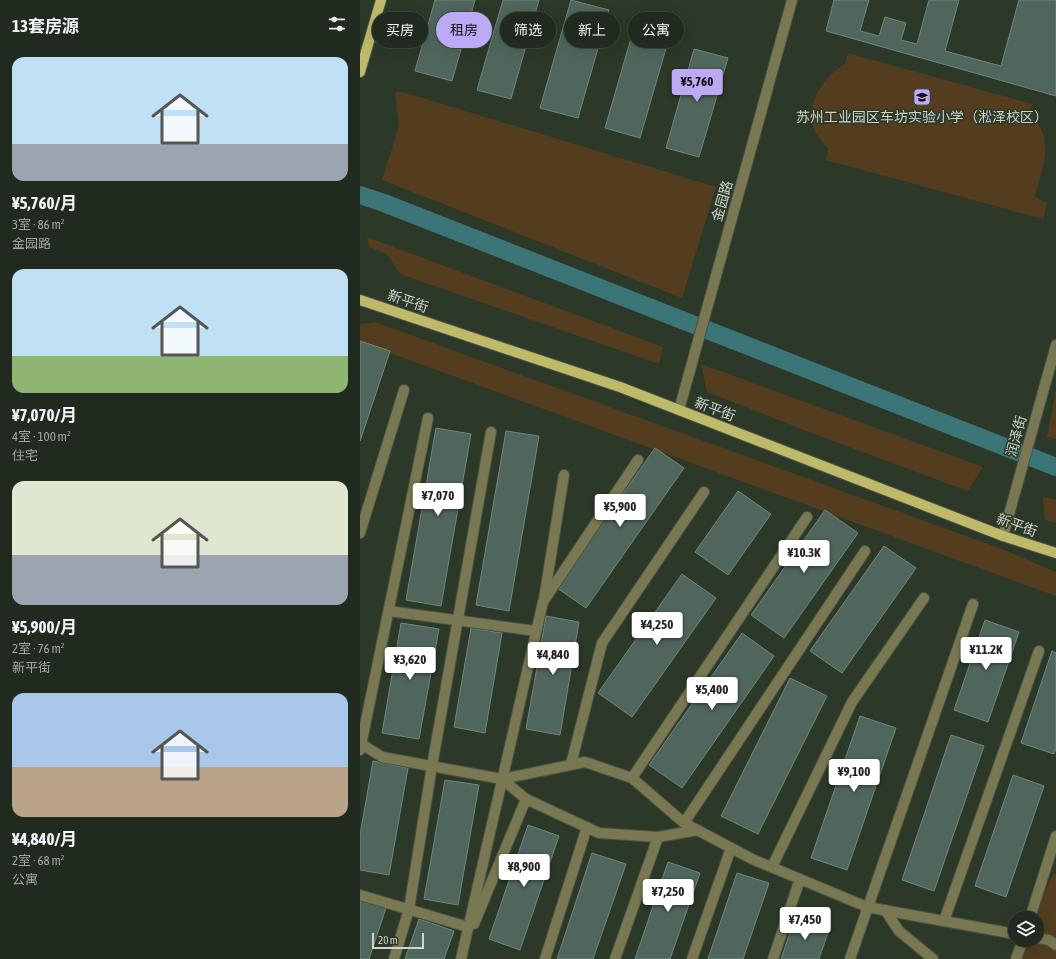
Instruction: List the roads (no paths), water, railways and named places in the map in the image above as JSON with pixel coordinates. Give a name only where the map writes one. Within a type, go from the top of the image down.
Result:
[{"type":"main road","points":[[360,72],[381,0]]},
{"type":"main road","name":"新平街","points":[[360,300],[620,387],[1003,536],[1056,553]]},
{"type":"street","name":"金园路","points":[[680,410],[708,302],[792,0]]},
{"type":"street","name":"润泽街","points":[[1003,536],[1056,344]]},
{"type":"street","points":[[360,533],[404,390]]},
{"type":"street","points":[[428,418],[361,746],[382,757],[502,779],[585,762],[632,778],[684,823],[731,848],[867,907],[1008,933]]},
{"type":"street","points":[[394,959],[409,909],[432,766],[491,432]]},
{"type":"street","points":[[544,602],[638,460]]},
{"type":"street","points":[[462,956],[544,602],[564,475]]},
{"type":"street","points":[[571,764],[602,643],[704,492]]},
{"type":"street","points":[[632,778],[807,517]]},
{"type":"street","points":[[684,823],[865,551]]},
{"type":"street","points":[[772,867],[852,702],[924,598]]},
{"type":"street","points":[[850,959],[973,604]]},
{"type":"street","points":[[389,611],[536,632]]},
{"type":"street","points":[[944,921],[1039,651]]},
{"type":"street","points":[[502,779],[526,799],[599,833],[658,837],[698,830]]},
{"type":"street","points":[[462,956],[526,799]]},
{"type":"street","points":[[544,959],[587,827]]},
{"type":"street","points":[[1032,911],[1056,836]]},
{"type":"street","points":[[615,959],[658,837]]},
{"type":"street","points":[[692,959],[731,848]]},
{"type":"street","points":[[772,959],[800,879]]},
{"type":"street","points":[[360,895],[468,928]]},
{"type":"street","points":[[885,910],[900,930],[932,959]]},
{"type":"street","points":[[1044,939],[1049,940],[1056,945]]},
{"type":"street","points":[[1016,959],[1020,947]]},
{"type":"waterway","points":[[360,195],[384,203],[1056,467]]},
{"type":"place","name":"苏州工业园区车坊实验小学（淞泽校区）","points":[[922,97]]}]
